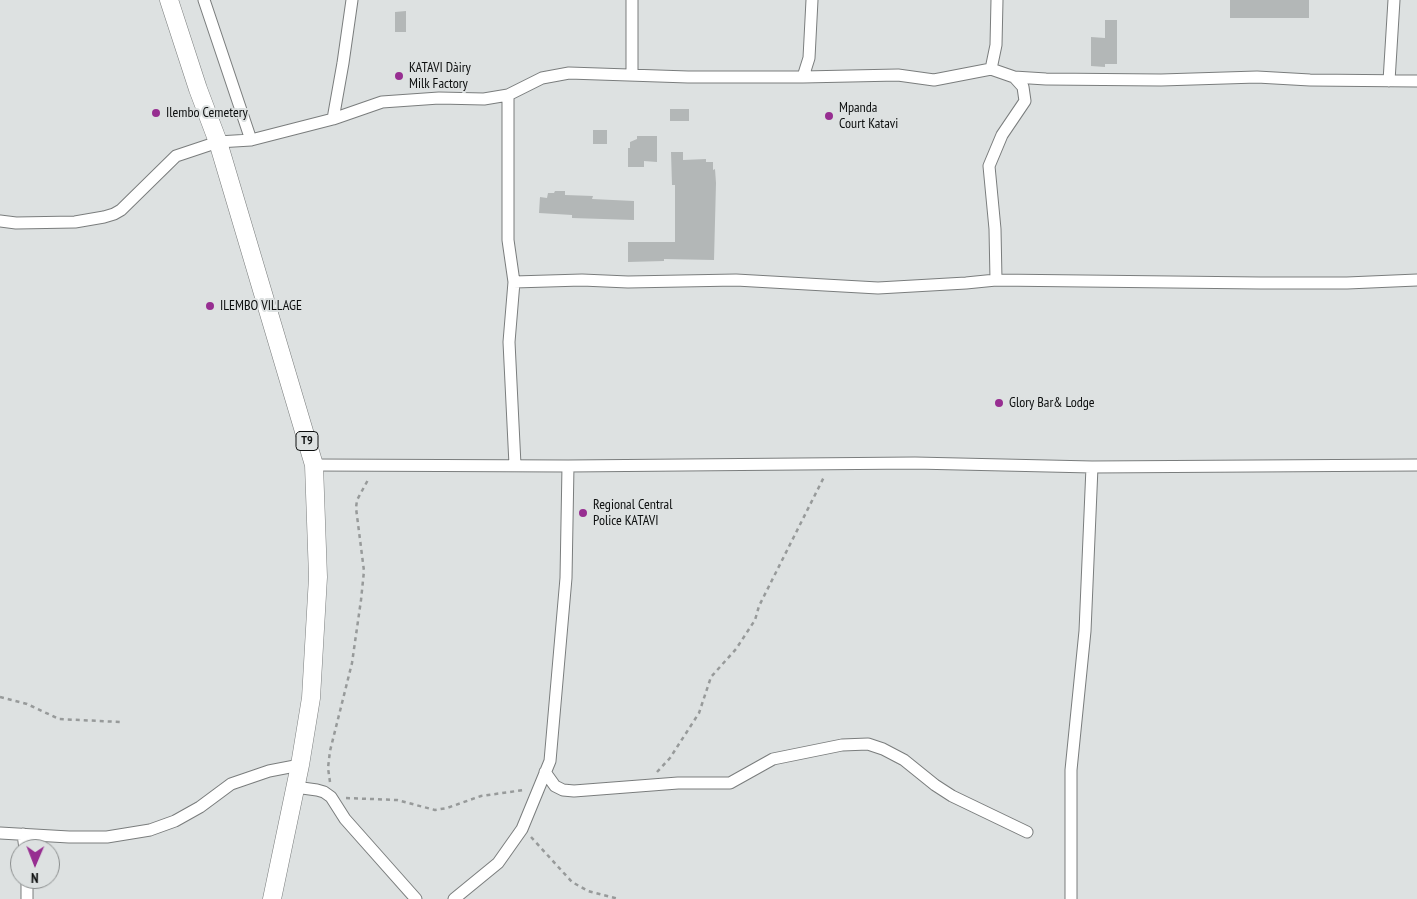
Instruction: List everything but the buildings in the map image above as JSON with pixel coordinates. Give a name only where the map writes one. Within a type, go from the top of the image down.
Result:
[{"type":"highway","name":"T9","points":[[169,0],[198,89],[218,142],[314,465],[318,577],[311,698],[300,765],[272,899]]},
{"type":"street","points":[[204,0],[251,140]]},
{"type":"street","points":[[334,119],[352,0]]},
{"type":"street","points":[[632,0],[632,76]]},
{"type":"street","points":[[803,77],[809,58],[812,0]]},
{"type":"street","points":[[991,69],[996,45],[997,0]]},
{"type":"street","points":[[1388,81],[1394,0]]},
{"type":"street","points":[[0,221],[16,223],[75,222],[104,218],[121,210],[176,156],[218,142],[251,140],[334,119],[382,102],[439,98],[484,100],[508,96],[542,78],[569,73],[632,76],[803,77],[898,75],[934,80],[991,69],[1014,77],[1046,79],[1161,80],[1257,77],[1310,80],[1417,81]]},
{"type":"street","points":[[996,280],[996,238],[988,166],[1002,135],[1025,101],[1022,87],[1014,77]]},
{"type":"street","points":[[508,96],[508,240],[514,282],[509,342],[515,465]]},
{"type":"street","points":[[514,282],[736,280],[878,288],[966,284],[996,280],[1260,283],[1347,283],[1417,280]]},
{"type":"street","points":[[314,465],[568,466],[915,463],[1092,468],[1417,465]]},
{"type":"street","points":[[454,899],[498,863],[522,829],[550,761],[566,578],[568,466]]},
{"type":"street","points":[[1071,899],[1071,770],[1085,631],[1092,468]]},
{"type":"street","points":[[546,772],[555,786],[563,790],[574,791],[730,783],[773,758],[842,745],[868,744],[883,749],[904,760],[952,796],[1027,832]]},
{"type":"street","points":[[0,833],[107,837],[150,830],[175,822],[200,807],[231,784],[269,771],[300,765]]},
{"type":"street","points":[[295,786],[324,792],[333,797],[346,819],[416,899]]},
{"type":"street","points":[[23,834],[24,839]]},
{"type":"path","points":[[371,465],[368,480],[357,500],[356,508],[364,571],[362,600],[352,663],[330,751],[328,768],[333,797],[397,800],[435,810],[447,808],[481,796],[538,789]]},
{"type":"path","points":[[644,786],[670,758],[699,713],[712,676],[736,649],[755,620],[759,606],[830,465]]},
{"type":"path","points":[[0,697],[27,704],[59,720],[120,722]]},
{"type":"path","points":[[522,829],[572,882],[588,891],[619,899]]},
{"type":"place","name":"KATAVI Dàiry Milk Factory","points":[[399,76]]},
{"type":"place","name":"Ilembo Cemetery","points":[[156,113]]},
{"type":"place","name":"Mpanda Court Katavi","points":[[829,116]]},
{"type":"place","name":"ILEMBO VILLAGE","points":[[210,306]]},
{"type":"place","name":"Glory Bar& Lodge","points":[[999,403]]},
{"type":"place","name":"Regional Central Police KATAVI","points":[[583,513]]}]
